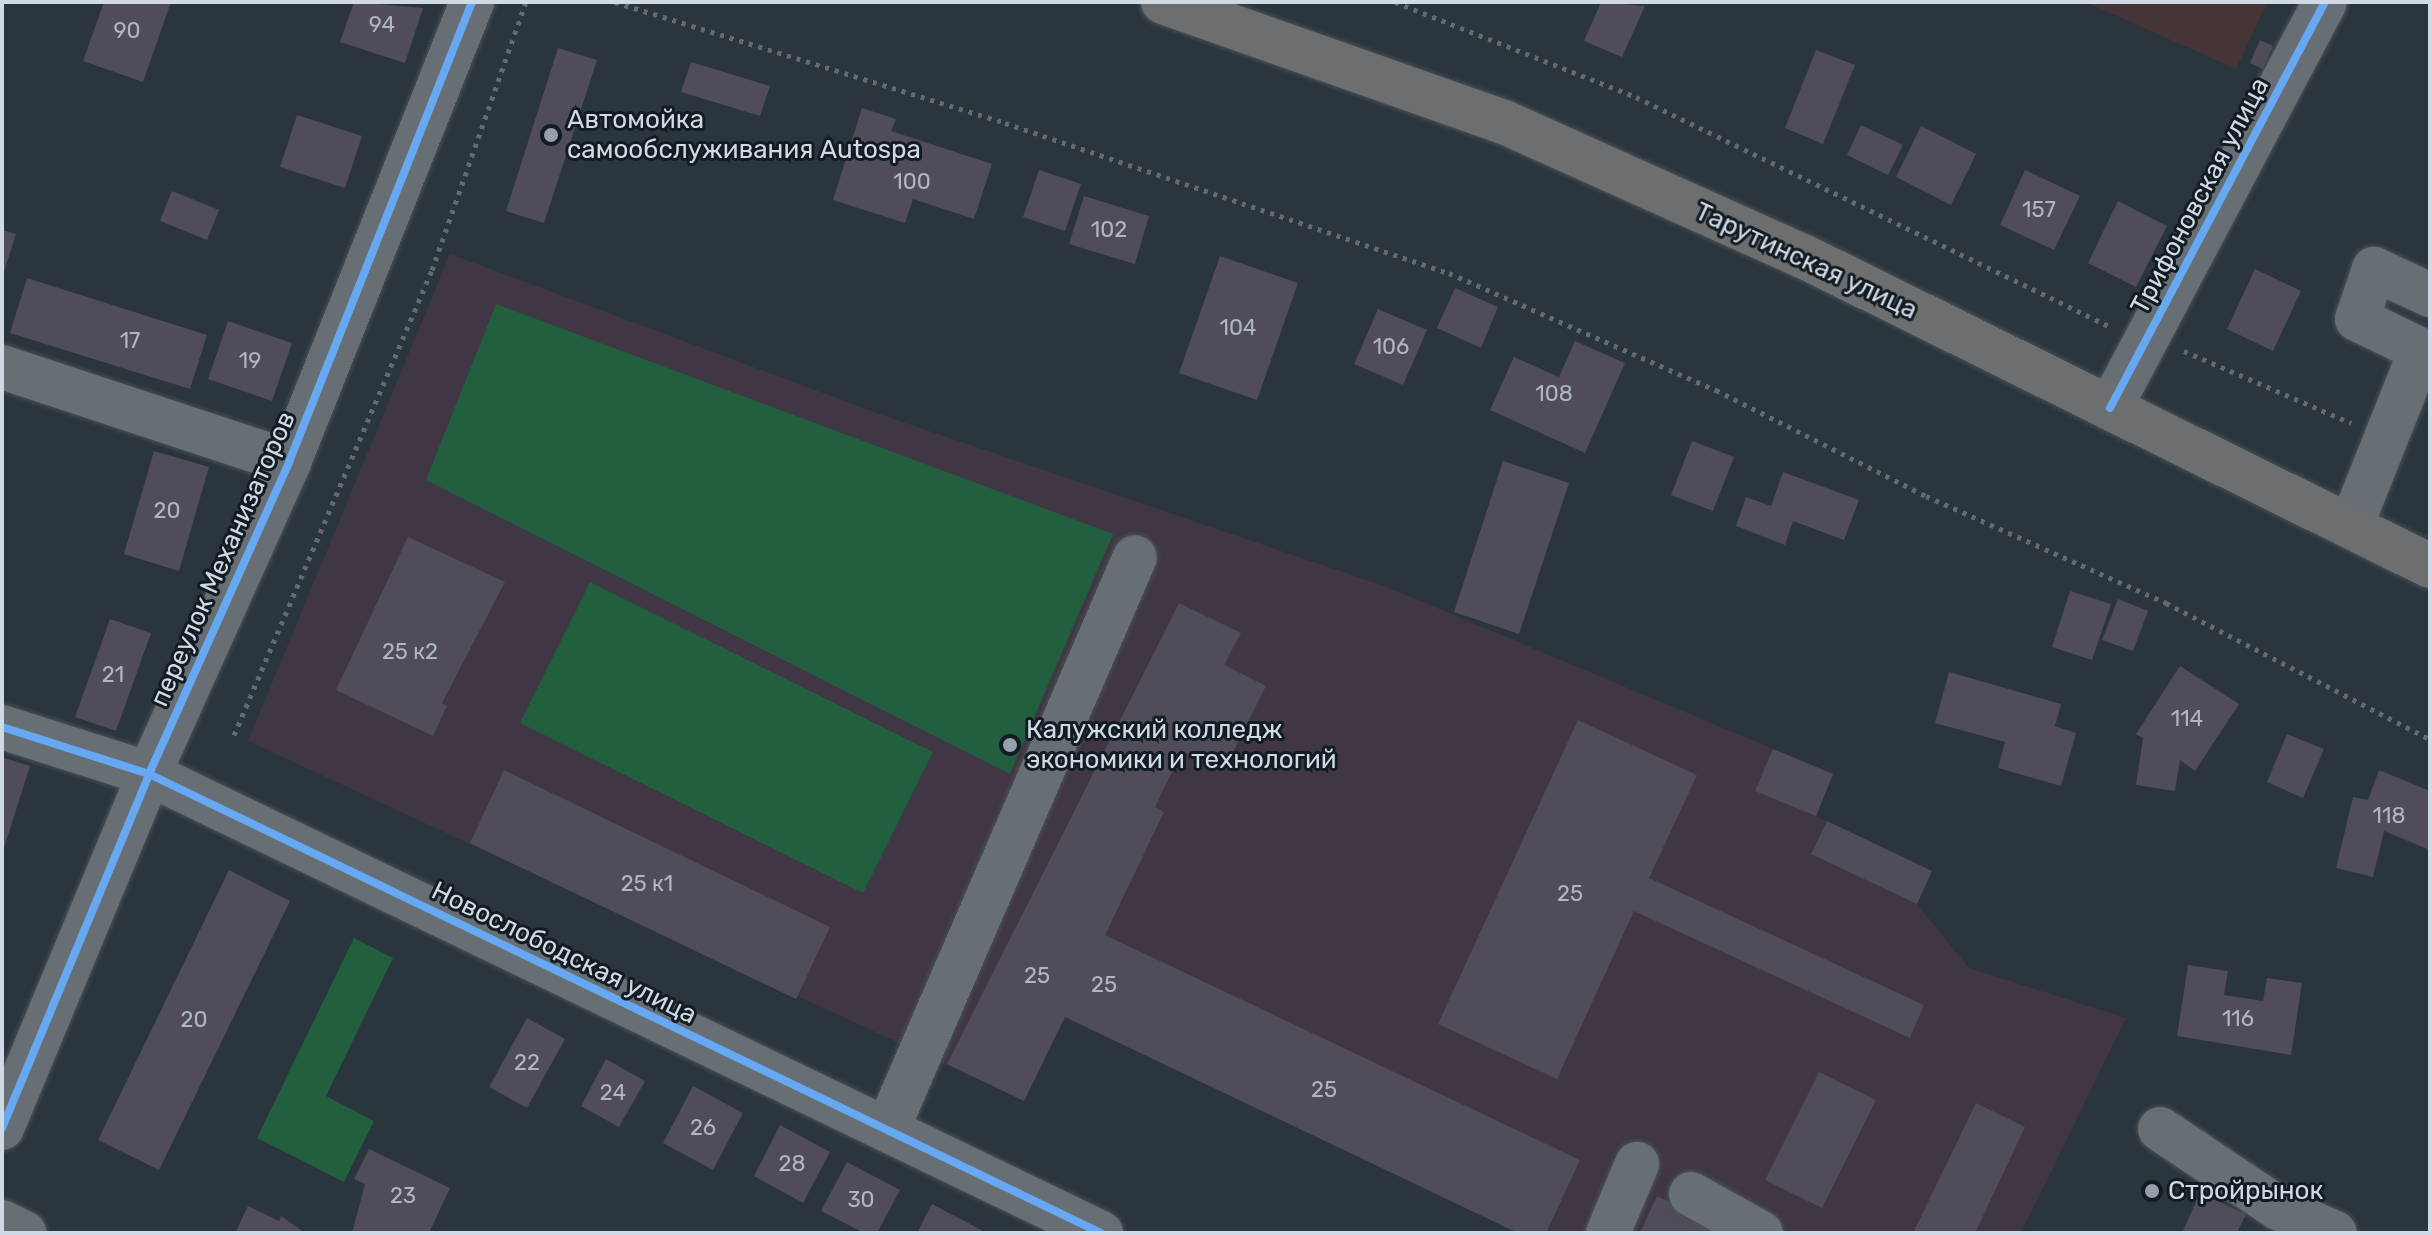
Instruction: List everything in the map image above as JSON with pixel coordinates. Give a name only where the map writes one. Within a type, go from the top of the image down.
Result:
[{"type":"main road","name":"Тарутинская улица","points":[[1163,2],[1504,122],[1805,257],[2430,566]]},
{"type":"street","name":"переулок Механизаторов","points":[[2,1128],[149,774],[289,462],[472,2]]},
{"type":"street","name":"Трифоновская улица","points":[[2110,408],[2325,2]]},
{"type":"street","points":[[2351,526],[2421,350],[2357,319],[2374,269],[2430,295]]},
{"type":"street","points":[[2,367],[289,462]]},
{"type":"street","points":[[887,1130],[1135,557]]},
{"type":"street","name":"Новослободская улица","points":[[2,727],[149,774],[1101,1233]]},
{"type":"street","points":[[2160,1129],[2278,1208],[2335,1233]]},
{"type":"street","points":[[1608,1233],[1637,1164]]},
{"type":"street","points":[[1691,1194],[1761,1233]]},
{"type":"street","points":[[2,1222],[25,1233]]},
{"type":"path","points":[[234,735],[432,270],[526,2]]},
{"type":"path","points":[[615,2],[1005,123],[1449,273],[1716,390],[1926,496],[2166,603],[2430,739]]},
{"type":"path","points":[[1395,2],[1636,97],[2145,343],[2172,345],[2386,438]]},
{"type":"shaded area","points":[[2086,2],[2267,2],[2236,69]]},
{"type":"shaded area","name":"Калужский колледж экономики и технологий","points":[[450,254],[885,416],[1387,587],[1833,774],[1816,816],[1932,871],[1917,904],[1969,968],[2126,1018],[2021,1233],[1518,1233],[1065,1017],[1024,1101],[248,741]]},
{"type":"green space","points":[[496,304],[1113,534],[1010,774],[426,480]]},
{"type":"green space","points":[[590,582],[933,752],[863,893],[520,723]]},
{"type":"green space","points":[[354,938],[393,958],[326,1096],[374,1121],[344,1182],[257,1138]]},
{"type":"building","points":[[104,2],[171,2],[143,82],[83,61]]},
{"type":"building","points":[[354,2],[423,8],[405,63],[340,42]]},
{"type":"building","points":[[1601,2],[1645,6],[1622,57],[1584,41]]},
{"type":"building","points":[[2260,40],[2273,46],[2263,69],[2250,63]]},
{"type":"building","name":"Автомойка самообслуживания Autospa","points":[[558,48],[597,60],[544,223],[506,211]]},
{"type":"building","points":[[1816,50],[1855,65],[1823,144],[1785,128]]},
{"type":"building","points":[[691,62],[770,86],[760,116],[681,92]]},
{"type":"building","points":[[862,108],[896,119],[891,131],[992,164],[974,219],[913,199],[905,223],[833,200]]},
{"type":"building","points":[[297,115],[362,136],[345,188],[280,167]]},
{"type":"building","points":[[1861,125],[1903,145],[1888,175],[1847,155]]},
{"type":"building","points":[[1921,126],[1976,154],[1951,205],[1896,177]]},
{"type":"building","points":[[1039,170],[1081,184],[1065,231],[1023,217]]},
{"type":"building","points":[[2025,170],[2080,196],[2054,250],[2000,225]]},
{"type":"building","points":[[172,191],[219,210],[207,240],[160,221]]},
{"type":"building","points":[[1084,196],[1149,216],[1135,264],[1069,244]]},
{"type":"building","points":[[2118,201],[2167,226],[2136,287],[2088,263]]},
{"type":"building","points":[[2,230],[16,234],[3,275],[2,275]]},
{"type":"building","points":[[1220,256],[1298,283],[1257,400],[1179,373]]},
{"type":"building","points":[[2255,269],[2301,291],[2273,351],[2227,329]]},
{"type":"building","points":[[27,278],[207,335],[190,389],[10,333]]},
{"type":"building","points":[[1455,288],[1498,307],[1481,348],[1437,328]]},
{"type":"building","points":[[1378,309],[1427,330],[1403,385],[1354,364]]},
{"type":"building","points":[[228,321],[292,343],[272,401],[208,379]]},
{"type":"building","points":[[1575,341],[1625,363],[1585,453],[1490,410],[1514,357],[1559,377]]},
{"type":"building","points":[[1692,441],[1734,457],[1713,511],[1671,495]]},
{"type":"building","points":[[154,451],[209,467],[179,571],[124,554]]},
{"type":"building","points":[[1503,461],[1569,483],[1519,634],[1454,612]]},
{"type":"building","points":[[1783,472],[1859,500],[1844,540],[1793,521],[1785,545],[1736,526],[1746,497],[1771,506]]},
{"type":"building","points":[[408,537],[505,582],[442,703],[447,706],[433,736],[336,690]]},
{"type":"building","points":[[2070,591],[2111,604],[2092,660],[2052,647]]},
{"type":"building","points":[[2118,599],[2148,611],[2133,651],[2102,640]]},
{"type":"building","points":[[1179,603],[1241,633],[1224,665],[1266,686],[1223,772],[1182,751],[1155,807],[1164,812],[1105,935],[1580,1160],[1546,1233],[1518,1233],[1065,1017],[1024,1101],[947,1064]]},
{"type":"building","points":[[110,619],[151,633],[116,731],[75,717]]},
{"type":"building","points":[[2180,666],[2239,704],[2195,771],[2180,760],[2175,791],[2136,785],[2143,738],[2136,734]]},
{"type":"building","points":[[1949,672],[2061,704],[2055,726],[2076,733],[2061,786],[1998,768],[2005,742],[1935,723]]},
{"type":"building","points":[[1578,720],[1697,775],[1649,878],[1924,1005],[1910,1038],[1634,911],[1557,1079],[1438,1024]]},
{"type":"building","points":[[2287,734],[2324,749],[2303,798],[2267,782]]},
{"type":"building","points":[[1773,749],[1833,774],[1816,816],[1755,791]]},
{"type":"building","points":[[2,757],[30,766],[3,851],[2,851]]},
{"type":"building","points":[[504,770],[830,927],[796,999],[470,843]]},
{"type":"building","points":[[2379,770],[2430,791],[2430,850],[2384,831],[2373,877],[2336,868],[2353,797],[2368,800]]},
{"type":"building","points":[[1827,821],[1932,871],[1917,904],[1811,854]]},
{"type":"building","points":[[229,870],[290,901],[159,1170],[98,1140]]},
{"type":"building","points":[[2188,965],[2228,971],[2224,995],[2263,1001],[2267,978],[2302,983],[2291,1055],[2177,1036]]},
{"type":"building","points":[[527,1018],[565,1039],[527,1108],[489,1087]]},
{"type":"building","points":[[606,1059],[645,1081],[619,1127],[581,1106]]},
{"type":"building","points":[[1819,1072],[1876,1100],[1822,1208],[1765,1180]]},
{"type":"building","points":[[693,1086],[743,1113],[713,1170],[663,1143]]},
{"type":"building","points":[[1976,1103],[2025,1127],[1975,1233],[1913,1233]]},
{"type":"building","points":[[780,1125],[830,1152],[803,1203],[754,1176]]},
{"type":"building","points":[[369,1149],[450,1188],[429,1233],[352,1233],[365,1184],[354,1179]]},
{"type":"building","points":[[847,1162],[900,1190],[877,1233],[864,1233],[821,1211]]},
{"type":"building","points":[[2200,1193],[2246,1214],[2237,1233],[2182,1233]]},
{"type":"building","points":[[1657,1196],[1734,1233],[1640,1233]]},
{"type":"building","points":[[932,1204],[987,1233],[917,1233]]},
{"type":"building","points":[[248,1206],[279,1221],[281,1216],[305,1233],[235,1233]]},
{"type":"cycle path","points":[[2,1128],[149,774],[289,462],[472,2]]},
{"type":"cycle path","points":[[2110,408],[2325,2]]},
{"type":"cycle path","points":[[2,727],[149,774],[1101,1233]]},
{"type":"place","name":"Автомойка самообслуживания Autospa","points":[[551,135]]},
{"type":"place","name":"Калужский колледж экономики и технологий","points":[[1010,745]]},
{"type":"place","name":"Стройрынок","points":[[2152,1191]]}]
